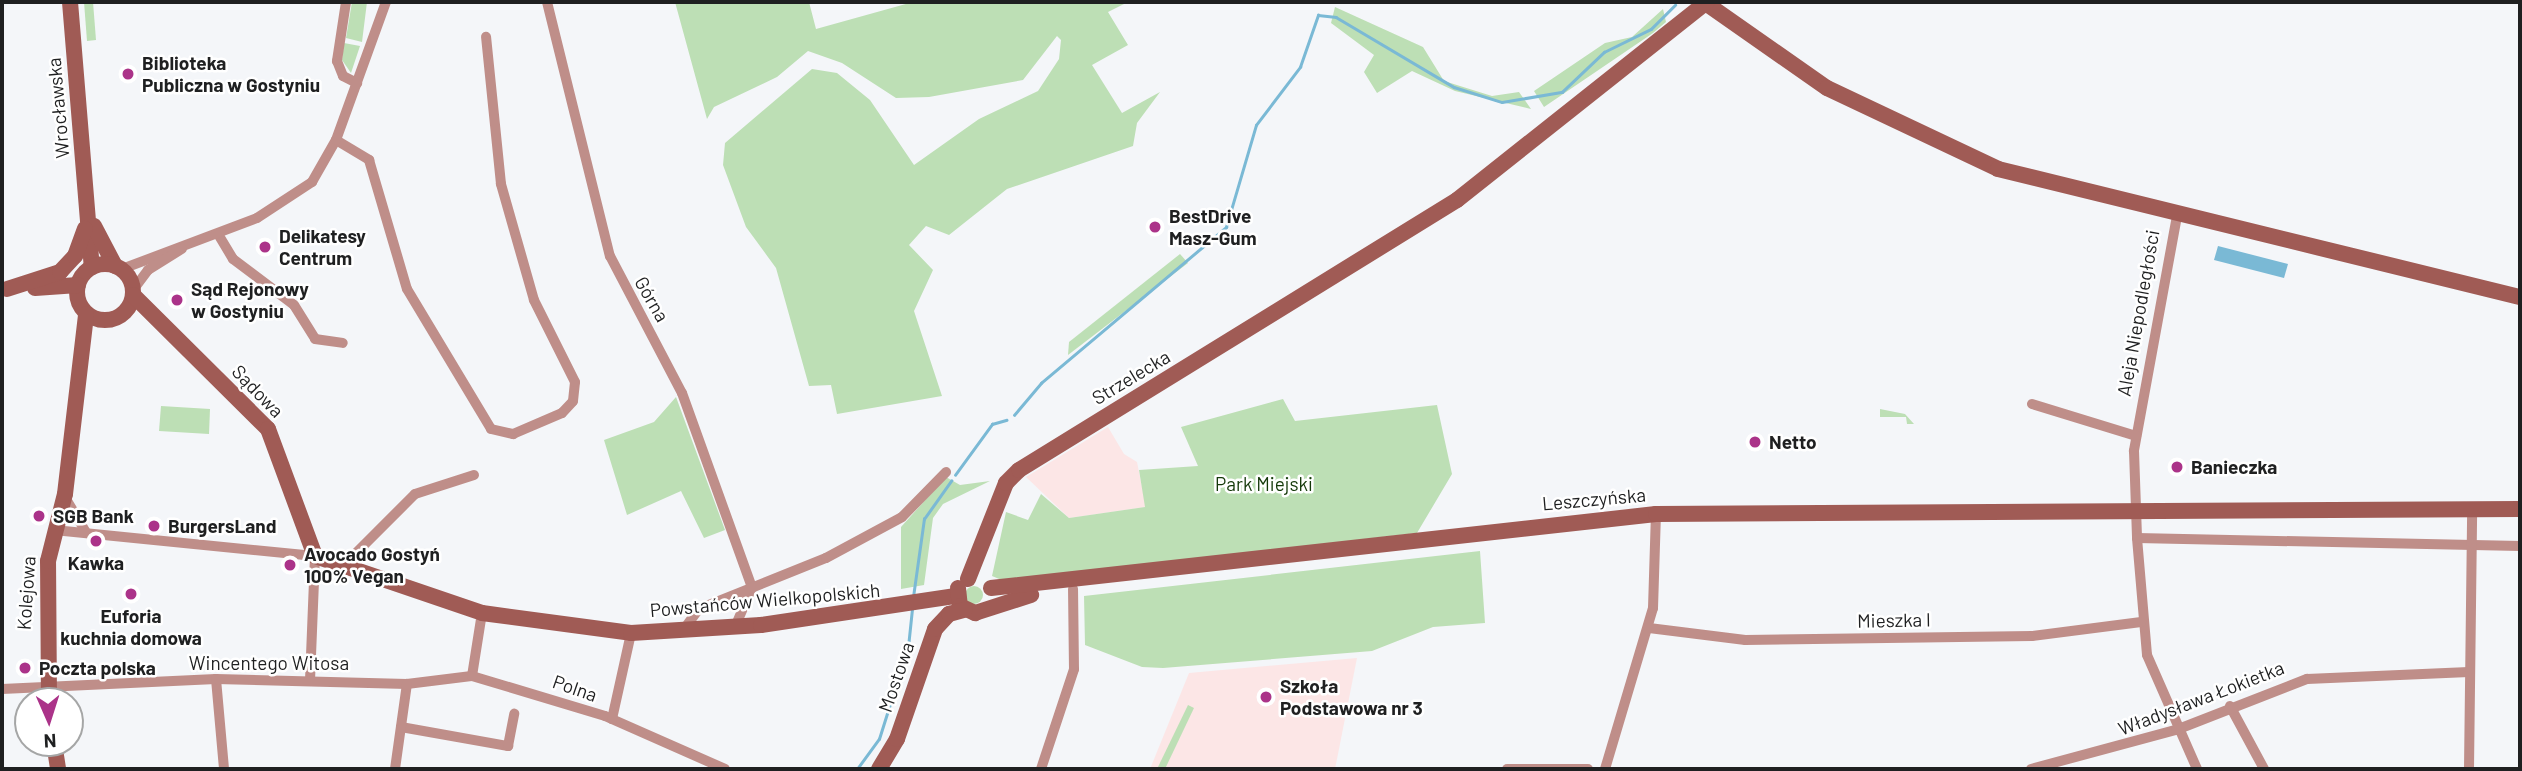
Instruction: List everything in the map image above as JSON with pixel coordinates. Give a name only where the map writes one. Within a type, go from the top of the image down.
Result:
[{"type":"street","name":"Wrocławska","points":[[69,2],[92,267]]},
{"type":"street","points":[[346,2],[337,61],[342,76],[357,83]]},
{"type":"street","points":[[5,289],[78,285],[92,267],[118,268],[190,244],[218,234],[298,194],[336,141],[386,2]]},
{"type":"street","name":"Górna","points":[[547,2],[610,256],[682,393],[752,587]]},
{"type":"street","name":"Aleja Niepodległości","points":[[1705,2],[1827,88],[1928,139],[2014,174],[2177,216],[2136,436],[2137,538],[2141,622],[2176,730],[2197,769]]},
{"type":"street","name":"Strzelecka","points":[[960,603],[990,531],[1006,483],[1019,470],[1457,201],[1705,2]]},
{"type":"street","points":[[336,141],[369,160],[407,289],[491,429],[513,434],[562,413],[573,401],[576,382],[534,300],[500,184],[486,37]]},
{"type":"street","name":"Wrocławska","points":[[89,210],[118,268]]},
{"type":"street","points":[[5,289],[68,265],[89,210]]},
{"type":"street","points":[[2177,216],[2520,298]]},
{"type":"street","points":[[218,234],[233,259],[294,305],[315,339],[343,343]]},
{"type":"street","points":[[76,392],[103,321],[132,298],[148,270],[190,244]]},
{"type":"street","points":[[118,268],[132,298]]},
{"type":"street","points":[[54,530],[65,494],[86,314],[78,285]]},
{"type":"street","name":"Sądowa","points":[[132,298],[268,429],[315,556]]},
{"type":"street","points":[[86,314],[103,321]]},
{"type":"street","points":[[2032,404],[2136,436]]},
{"type":"street","points":[[682,632],[699,609],[893,523],[946,472]]},
{"type":"street","points":[[344,565],[415,494],[474,475]]},
{"type":"street","points":[[65,494],[85,531]]},
{"type":"street","points":[[2469,769],[2472,509]]},
{"type":"street","name":"Leszczyńska","points":[[989,591],[1656,514],[2520,509]]},
{"type":"street","points":[[1605,769],[1649,628],[1657,582],[1656,514]]},
{"type":"street","name":"Powstańców Wielkopolskich","points":[[54,530],[315,556],[482,613],[631,633],[682,632],[761,625],[922,603],[960,603],[975,613],[989,591]]},
{"type":"street","name":"Kolejowa","points":[[47,687],[44,630],[54,530]]},
{"type":"street","name":"Strzelecka","points":[[989,591],[990,531]]},
{"type":"street","points":[[2137,538],[2520,546]]},
{"type":"street","points":[[310,681],[315,556]]},
{"type":"street","name":"Leszczyńska","points":[[989,591],[1073,589],[1137,576]]},
{"type":"street","points":[[968,579],[989,591]]},
{"type":"street","points":[[734,627],[748,605],[752,587]]},
{"type":"street","points":[[1041,769],[1074,669],[1073,589]]},
{"type":"street","points":[[922,603],[934,614],[935,629]]},
{"type":"street","name":"Mostowa","points":[[878,769],[897,739],[935,629],[960,603]]},
{"type":"street","points":[[748,605],[761,625]]},
{"type":"street","points":[[472,676],[482,613]]},
{"type":"street","name":"Mieszka I","points":[[1649,628],[1787,639],[2032,636],[2141,622]]},
{"type":"street","points":[[612,719],[631,633]]},
{"type":"street","name":"Władysława Łokietka","points":[[2031,769],[2176,730],[2230,706],[2328,675],[2469,672]]},
{"type":"street","name":"Polna","points":[[407,684],[472,676],[612,719],[725,769]]},
{"type":"street","points":[[216,679],[225,769]]},
{"type":"street","name":"Wincentego Witosa","points":[[84,690],[216,679],[407,684]]},
{"type":"street","points":[[395,769],[407,684]]},
{"type":"street","points":[[2230,706],[2264,769]]},
{"type":"street","points":[[401,727],[509,746],[514,714]]},
{"type":"street","points":[[1507,769],[1588,769]]},
{"type":"shaded area","points":[[1108,427],[1124,454],[1137,462],[1146,507],[1069,518],[1026,477]]},
{"type":"shaded area","name":"Szkoła Podstawowa nr 3","points":[[1357,658],[1335,769],[1150,769],[1189,673]]},
{"type":"green space","points":[[84,2],[93,2],[96,40],[87,41]]},
{"type":"green space","points":[[352,2],[367,2],[362,42],[346,38]]},
{"type":"green space","points":[[675,2],[809,2],[816,29],[913,2],[1128,2],[1108,12],[1128,45],[1092,65],[1122,113],[1160,92],[1137,123],[1133,146],[1007,189],[949,235],[926,226],[909,245],[933,270],[914,311],[942,396],[837,414],[831,385],[809,386],[776,268],[746,227],[723,165],[725,143],[812,69],[837,73],[870,100],[914,165],[979,119],[1038,91],[1059,59],[1061,40],[1057,36],[1023,80],[929,97],[896,98],[842,63],[808,51],[777,77],[714,107],[707,119]]},
{"type":"green space","points":[[1335,7],[1423,47],[1444,81],[1492,96],[1519,92],[1531,109],[1455,91],[1412,71],[1377,93],[1364,72],[1374,55],[1331,23]]},
{"type":"green space","points":[[1663,9],[1666,22],[1653,33],[1544,107],[1534,91],[1605,43],[1632,37]]},
{"type":"green space","points":[[344,43],[360,46],[351,73],[342,60]]},
{"type":"green space","points":[[1180,254],[1188,263],[1068,355],[1069,342]]},
{"type":"green space","points":[[676,397],[725,530],[704,538],[681,491],[627,515],[604,440],[654,422]]},
{"type":"green space","name":"Park Miejski","points":[[1283,399],[1295,421],[1437,405],[1452,474],[1417,533],[1004,581],[992,576],[1006,512],[1028,520],[1041,494],[1069,518],[1145,507],[1139,470],[1198,466],[1181,427]]},
{"type":"green space","points":[[161,406],[210,409],[209,434],[159,431]]},
{"type":"green space","points":[[1880,409],[1905,414],[1914,424],[1907,424],[1906,417],[1880,417]]},
{"type":"green space","points":[[946,477],[960,485],[990,481],[943,504],[933,518],[924,585],[901,589],[901,527]]},
{"type":"green space","points":[[1480,551],[1485,623],[1433,627],[1372,651],[1163,668],[1142,667],[1085,645],[1084,596]]},
{"type":"green space","points":[[970,586],[978,586],[983,595],[981,602],[970,604],[965,599],[965,591]]},
{"type":"green space","points":[[1188,705],[1194,708],[1165,769],[1157,769]]},
{"type":"water","points":[[2218,246],[2288,264],[2284,278],[2214,260]]},
{"type":"waterway","points":[[1014,415],[1041,383],[1226,227],[1256,125],[1300,67],[1318,15],[1336,17],[1454,87],[1502,102],[1562,92],[1604,52],[1651,29],[1675,5]]},
{"type":"waterway","points":[[955,475],[992,424],[1006,420]]},
{"type":"waterway","points":[[913,597],[924,519],[951,481]]},
{"type":"waterway","points":[[857,769],[879,739],[908,647],[912,608]]},
{"type":"place","name":"Biblioteka Publiczna w Gostyniu","points":[[128,74]]},
{"type":"place","name":"BestDrive Masz-Gum","points":[[1155,227]]},
{"type":"place","name":"Delikatesy Centrum","points":[[265,247]]},
{"type":"place","name":"Sąd Rejonowy w Gostyniu","points":[[177,300]]},
{"type":"place","name":"Netto","points":[[1755,442]]},
{"type":"place","name":"Banieczka","points":[[2177,467]]},
{"type":"place","name":"SGB Bank","points":[[39,516]]},
{"type":"place","name":"BurgersLand","points":[[154,526]]},
{"type":"place","name":"Kawka","points":[[96,541]]},
{"type":"place","name":"Avocado Gostyń 100% Vegan","points":[[290,565]]},
{"type":"place","name":"Euforia kuchnia domowa","points":[[131,594]]},
{"type":"place","name":"Poczta polska","points":[[25,668]]},
{"type":"place","name":"Szkoła Podstawowa nr 3","points":[[1266,697]]}]
